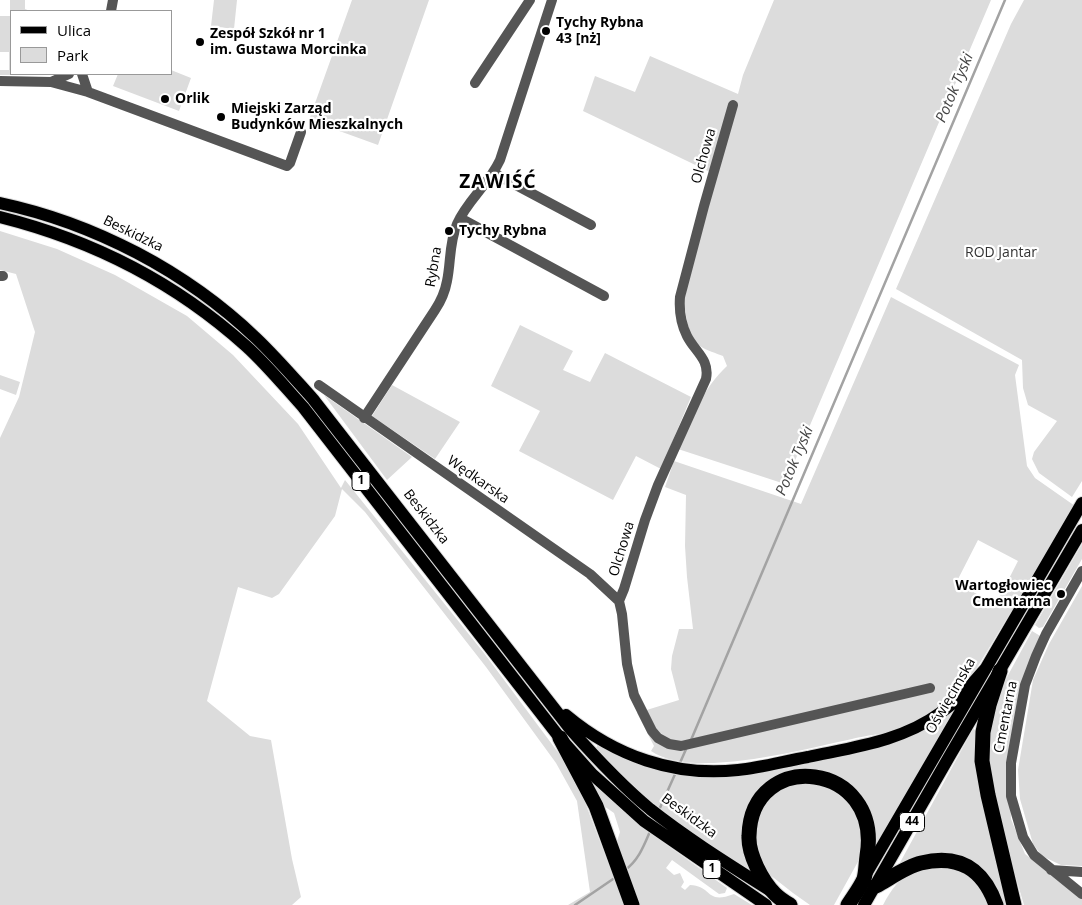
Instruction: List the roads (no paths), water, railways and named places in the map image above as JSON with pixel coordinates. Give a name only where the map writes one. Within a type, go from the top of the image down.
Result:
[{"type":"highway","points":[[993,669],[989,706],[983,732],[982,761],[988,795],[1014,905]]},
{"type":"highway","points":[[560,738],[596,806],[632,905]]},
{"type":"highway","points":[[770,900],[762,876],[751,853],[749,824],[754,808],[763,795],[772,787],[797,777],[824,778],[838,784],[857,802],[864,816],[869,834],[870,882],[920,863],[946,860],[970,867],[991,891],[996,905]]},
{"type":"highway","name":"Oświęcimska","points":[[848,905],[870,882]]},
{"type":"highway","name":"Beskidzka","points":[[770,900],[790,905]]},
{"type":"main road","name":"Beskidzka","points":[[0,203],[63,221],[127,248],[191,286],[254,336],[313,399],[571,730],[602,764],[650,808],[770,900]]},
{"type":"main road","name":"Beskidzka","points":[[0,217],[59,234],[122,261],[184,297],[217,321],[247,347],[303,407],[560,738],[592,774],[644,821],[659,832],[770,900]]},
{"type":"main road","name":"Oświęcimska","points":[[864,905],[870,882],[993,669],[1082,502]]},
{"type":"main road","name":"Oświęcimska","points":[[993,669],[1082,530]]},
{"type":"main road","points":[[547,699],[600,741],[627,754],[659,765],[682,770],[712,772],[740,770],[893,738],[920,726],[941,713],[993,669]]},
{"type":"street","points":[[475,83],[530,0]]},
{"type":"street","name":"Rybna","points":[[364,418],[440,303],[447,283],[454,233],[460,218],[494,172],[504,148],[552,0]]},
{"type":"street","points":[[51,82],[67,75]]},
{"type":"street","points":[[82,75],[88,92]]},
{"type":"street","points":[[0,81],[51,82],[88,92],[287,166],[290,163],[301,132]]},
{"type":"street","name":"Olchowa","points":[[733,105],[680,297],[680,309],[684,327],[706,364],[706,379],[695,399],[658,485],[619,601],[622,614],[626,664],[634,695],[652,731],[658,738],[669,744],[680,746],[930,688]]},
{"type":"street","points":[[494,172],[592,225]]},
{"type":"street","points":[[460,218],[604,296]]},
{"type":"street","name":"Wędkarska","points":[[319,385],[590,574],[619,601]]},
{"type":"street","name":"Cmentarna","points":[[1082,571],[1053,621],[1036,656],[1022,700],[1012,763],[1011,796],[1023,837],[1034,855],[1050,870],[1082,894]]},
{"type":"street","points":[[1050,870],[1082,872]]},
{"type":"waterway","name":"Potok Tyski","points":[[691,740],[1005,0]]},
{"type":"waterway","name":"Potok Tyski","points":[[679,765],[687,747]]},
{"type":"waterway","name":"Potok Tyski","points":[[659,810],[676,772]]},
{"type":"waterway","name":"Potok Tyski","points":[[625,870],[638,857],[651,829]]},
{"type":"waterway","name":"Potok Tyski","points":[[575,905],[616,877]]},
{"type":"place","name":"Tychy Rybna 43 [nż]","points":[[546,31]]},
{"type":"place","name":"Zespół Szkół nr 1 im. Gustawa Morcinka","points":[[200,42]]},
{"type":"place","name":"Orlik","points":[[165,99]]},
{"type":"place","name":"Miejski Zarząd Budynków Mieszkalnych","points":[[221,117]]},
{"type":"place","name":"Tychy Rybna","points":[[449,231]]},
{"type":"place","name":"Wartogłowiec Cmentarna","points":[[1061,594]]},
{"type":"district","name":"ZAWIŚĆ","points":[[498,183]]},
{"type":"park label","name":"ROD Jantar","points":[[1001,253]]}]
